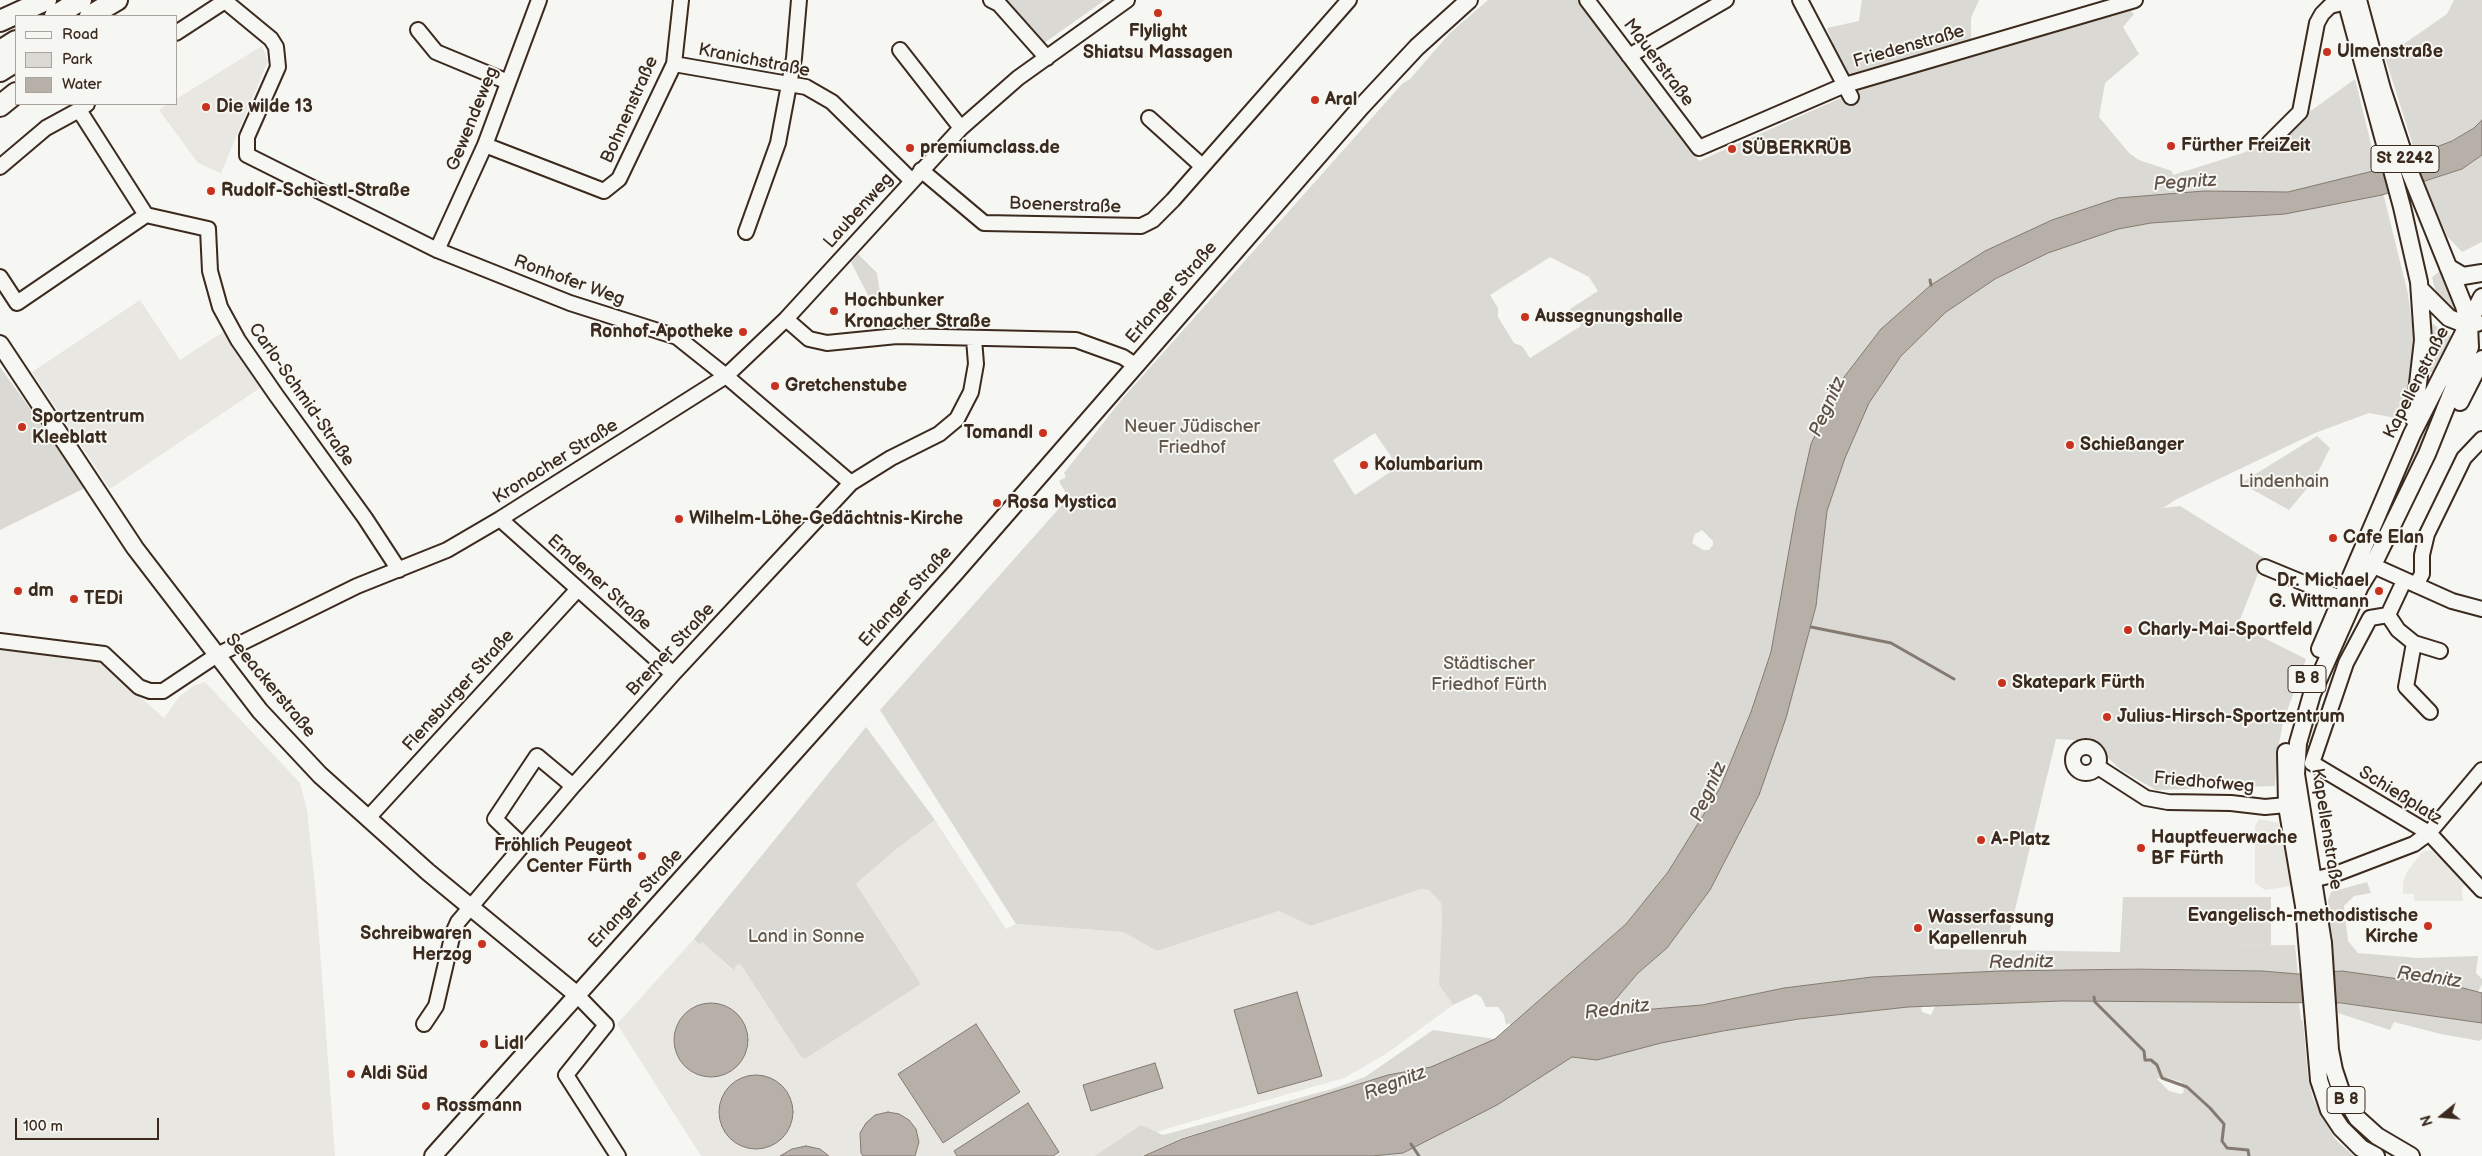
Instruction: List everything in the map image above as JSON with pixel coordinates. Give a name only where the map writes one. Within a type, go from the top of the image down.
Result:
[{"type":"highway","points":[[0,20],[46,0]]},
{"type":"highway","points":[[57,15],[82,0]]},
{"type":"highway","points":[[92,15],[117,0]]},
{"type":"highway","points":[[110,15],[129,0]]},
{"type":"highway","points":[[0,51],[15,41]]},
{"type":"highway","points":[[0,71],[15,62]]},
{"type":"highway","points":[[0,106],[15,94]]},
{"type":"main road","name":"Erlanger Straße","points":[[433,1156],[446,1149],[576,994],[774,777],[853,685],[1014,507],[1135,365],[1395,70],[1469,0]]},
{"type":"main road","name":"St 2242","points":[[2350,1],[2366,56],[2420,286]]},
{"type":"main road","name":"St 2242","points":[[2366,56],[2447,265]]},
{"type":"main road","points":[[2447,265],[2463,276],[2482,273]]},
{"type":"main road","points":[[2447,265],[2475,324]]},
{"type":"main road","points":[[2420,286],[2444,314],[2475,324]]},
{"type":"main road","points":[[2412,434],[2423,340],[2420,286]]},
{"type":"main road","name":"B 8","points":[[2475,324],[2482,297]]},
{"type":"main road","name":"Kapellenstraße","points":[[2376,1156],[2361,1148],[2329,1110],[2319,1080],[2320,1017],[2315,944],[2307,881],[2285,764],[2294,716],[2346,601],[2357,559],[2412,434],[2434,391],[2475,324]]},
{"type":"main road","name":"Kapellenstraße","points":[[2346,601],[2373,565],[2427,454],[2434,432],[2468,355],[2475,324]]},
{"type":"main road","name":"Seeackerstraße","points":[[0,344],[135,548],[249,698],[275,728],[320,775],[469,908],[576,994]]},
{"type":"main road","name":"Kapellenstraße","points":[[2427,454],[2442,436],[2482,359]]},
{"type":"main road","name":"Kapellenstraße","points":[[2320,1017],[2334,1070],[2345,1100],[2357,1118],[2371,1131],[2411,1156]]},
{"type":"street","name":"Gewendeweg","points":[[437,250],[485,145],[539,0]]},
{"type":"street","name":"Bohnenstraße","points":[[485,145],[604,191],[620,179],[674,64],[680,0]]},
{"type":"street","points":[[746,232],[778,143],[794,58],[799,0]]},
{"type":"street","points":[[991,0],[999,4],[1046,58]]},
{"type":"street","name":"Laubenweg","points":[[786,320],[916,175],[961,128],[1018,78],[1127,0]]},
{"type":"street","name":"Boenerstraße","points":[[916,175],[984,223],[1141,226],[1153,220],[1349,0]]},
{"type":"street","name":"Mauerstraße","points":[[1587,0],[1699,148]]},
{"type":"street","points":[[1629,56],[1726,0]]},
{"type":"street","points":[[1800,0],[1848,91]]},
{"type":"street","name":"Friedenstraße","points":[[1699,148],[1848,91],[2135,0]]},
{"type":"street","name":"Ronhofer Weg","points":[[178,32],[225,1],[271,39],[276,47],[278,67],[247,137],[247,155],[437,250],[570,303],[677,337],[726,376],[851,483]]},
{"type":"street","points":[[2269,143],[2300,112],[2317,23],[2322,14],[2330,6],[2350,1]]},
{"type":"street","points":[[418,30],[436,52],[508,82]]},
{"type":"street","points":[[900,50],[961,128]]},
{"type":"street","name":"Kranichstraße","points":[[674,64],[806,87],[832,102],[916,175]]},
{"type":"street","points":[[0,166],[46,128],[83,107],[146,215],[17,303],[0,277]]},
{"type":"street","points":[[1149,118],[1202,166]]},
{"type":"street","name":"Carlo-Schmid-Straße","points":[[146,215],[208,229],[210,271],[220,307],[238,340],[365,518],[399,570]]},
{"type":"street","points":[[786,320],[809,339],[827,343],[884,336],[1076,340],[1123,357],[1135,365]]},
{"type":"street","name":"Kronacher Straße","points":[[0,641],[104,654],[140,687],[150,691],[163,691],[217,655],[357,586],[446,550],[500,519],[726,376],[786,320]]},
{"type":"street","name":"Bremer Straße","points":[[424,1024],[436,1006],[453,933],[458,922],[469,908],[672,674],[851,483],[891,458],[939,434],[957,419],[971,392],[976,364],[974,338]]},
{"type":"street","points":[[2434,391],[2449,400]]},
{"type":"street","points":[[2440,651],[2414,643],[2398,630],[2388,615],[2410,583],[2422,574],[2422,555],[2427,534],[2464,458],[2482,439]]},
{"type":"street","name":"Emdener Straße","points":[[500,519],[672,674]]},
{"type":"street","points":[[2357,559],[2452,601],[2482,609]]},
{"type":"street","points":[[2265,567],[2346,601]]},
{"type":"street","name":"Flensburger Straße","points":[[368,818],[578,589]]},
{"type":"street","name":"Schießplatz","points":[[2388,615],[2370,618],[2346,663],[2312,763],[2429,833],[2482,890]]},
{"type":"street","points":[[2414,643],[2406,687],[2430,712]]},
{"type":"street","points":[[522,845],[495,819],[537,756],[573,786]]},
{"type":"street","name":"Friedhofweg","points":[[2098,767],[2146,798],[2168,802],[2231,803],[2265,807],[2293,804]]},
{"type":"street","points":[[2307,881],[2397,852],[2414,844],[2429,833],[2482,770]]},
{"type":"street","points":[[576,994],[606,1025],[566,1075],[618,1156]]},
{"type":"shaded area","name":"Die wilde 13","points":[[262,46],[268,61],[221,173],[198,163],[159,110],[166,105],[178,105],[178,98]]},
{"type":"shaded area","points":[[140,300],[180,360],[223,332],[260,388],[110,489],[32,372]]},
{"type":"shaded area","points":[[0,648],[98,661],[164,718],[179,697],[193,686],[205,682],[300,783],[307,810],[316,895],[335,1156],[0,1156]]},
{"type":"shaded area","points":[[2259,819],[2279,823],[2291,886],[2265,890],[2255,883],[2255,826]]},
{"type":"shaded area","points":[[935,820],[1006,929],[1016,924],[1123,932],[1157,951],[1279,911],[1311,926],[1421,889],[1429,890],[1441,903],[1439,985],[1453,1005],[1386,1054],[1344,1078],[1169,1128],[1139,1139],[1105,1156],[701,1156],[617,1024],[694,939],[700,945],[702,942],[732,970],[738,964],[741,965],[801,1057],[805,1059],[921,984],[856,884],[894,851]]},
{"type":"shaded area","points":[[2431,850],[2466,884],[2462,888],[2463,901],[2414,901],[2414,894],[2403,894],[2403,883],[2407,872],[2422,852]]},
{"type":"green space","points":[[1001,0],[1105,0],[1040,46]]},
{"type":"green space","points":[[1488,0],[1578,0],[1699,161],[1852,93],[1827,28],[1859,21],[1862,0],[1979,0],[1971,18],[1971,42],[2123,4],[2134,14],[2123,27],[2139,54],[2105,83],[2099,117],[2129,153],[2139,160],[2172,171],[2173,175],[2243,153],[2266,143],[2355,79],[2408,294],[2413,332],[2412,365],[2401,419],[2369,413],[2315,433],[2177,499],[2163,508],[2180,506],[2264,558],[2238,625],[2306,659],[2283,722],[2277,755],[2275,786],[2156,790],[2121,770],[2090,741],[2056,739],[2007,943],[1933,936],[1934,949],[2120,952],[2123,897],[2271,897],[2271,945],[2163,946],[2295,945],[2298,974],[2262,971],[2140,968],[1872,977],[1784,988],[1702,1005],[1603,1013],[1638,973],[1667,948],[1710,890],[1759,795],[1720,788],[1668,872],[1626,924],[1511,1025],[1509,1023],[1506,1025],[1504,1015],[1498,1007],[1486,1007],[1481,997],[1476,994],[1453,1005],[1439,985],[1441,903],[1429,890],[1421,889],[1311,926],[1279,911],[1157,951],[1123,932],[1016,924],[880,710],[1062,505],[1070,500],[1059,481],[1066,477],[1064,473],[1122,399],[1402,84],[1410,79],[1450,33]],"holes":[[[1550,257],[1589,277],[1598,291],[1570,309],[1581,326],[1530,358],[1522,346],[1514,343],[1498,317],[1498,308],[1490,295]],[[1375,433],[1398,467],[1355,495],[1333,460]],[[1702,530],[1713,541],[1713,545],[1709,550],[1703,550],[1692,543],[1695,534]]]},
{"type":"green space","points":[[2454,0],[2482,0],[2482,120],[2474,128],[2452,141],[2416,155],[2385,57],[2447,14]]},
{"type":"green space","points":[[2482,155],[2482,242],[2462,252],[2447,236],[2424,182],[2462,169]]},
{"type":"green space","points":[[858,254],[877,273],[881,301],[873,305],[851,262]]},
{"type":"green space","points":[[2443,269],[2457,307],[2455,310],[2451,309],[2437,297],[2432,277]]},
{"type":"green space","points":[[2428,320],[2443,332],[2454,337],[2437,371],[2433,373],[2427,370]]},
{"type":"green space","name":"Sportzentrum Kleeblatt","points":[[0,367],[87,487],[0,530]]},
{"type":"green space","points":[[2439,399],[2425,442],[2371,552],[2436,400]]},
{"type":"green space","name":"Lindenhain","points":[[2317,436],[2330,448],[2314,480],[2289,510],[2241,483]]},
{"type":"green space","name":"Land in Sonne","points":[[866,727],[935,820],[894,851],[856,884],[921,984],[805,1059],[801,1057],[741,965],[738,964],[733,970],[702,942],[700,945],[694,939]]},
{"type":"green space","points":[[2367,882],[2371,893],[2354,896],[2344,906],[2348,941],[2358,953],[2418,958],[2478,956],[2476,973],[2482,979],[2482,984],[2478,992],[2463,988],[2334,972],[2328,900],[2331,892]]},
{"type":"green space","points":[[2062,1001],[2299,1003],[2301,1020],[2303,1021],[2308,1077],[2313,1098],[2336,1140],[2354,1156],[1372,1156],[1403,1153],[1572,1056],[1799,1019],[1908,1006],[1921,1007],[1922,1012],[1931,1015],[1935,1006]],"holes":[[[2165,1077],[2182,1082],[2184,1092],[2181,1094],[2169,1091],[2157,1079]]]},
{"type":"green space","points":[[2337,1003],[2482,1023],[2482,1038],[2480,1041],[2441,1034],[2394,1022],[2390,1030],[2338,1013]]},
{"type":"green space","points":[[1433,1030],[1495,1039],[1430,1068],[1388,1076],[1182,1138],[1143,1156],[1095,1156],[1141,1125],[1163,1135],[1332,1089],[1365,1077]]},
{"type":"water","points":[[2482,120],[2482,155],[2462,169],[2382,195],[2285,214],[2151,223],[2118,229],[2048,253],[1995,279],[1946,312],[1901,356],[1869,403],[1845,458],[1827,511],[1816,606],[1786,718],[1759,795],[1710,890],[1667,948],[1638,973],[1604,1013],[1702,1005],[1784,988],[1872,977],[2000,971],[2140,969],[2262,971],[2298,974],[2342,971],[2463,988],[2482,993],[2482,1023],[2341,1003],[2062,1001],[1908,1007],[1799,1019],[1723,1031],[1661,1043],[1597,1060],[1572,1057],[1497,1105],[1403,1153],[1372,1156],[1144,1156],[1182,1139],[1388,1075],[1431,1067],[1495,1039],[1626,924],[1668,872],[1720,788],[1751,712],[1771,652],[1796,511],[1811,444],[1838,385],[1881,329],[1931,285],[1985,251],[2052,220],[2118,198],[2204,191],[2288,192],[2377,170],[2452,141],[2474,128]]},
{"type":"water","points":[[1297,992],[1322,1076],[1258,1094],[1234,1010]]},
{"type":"water","points":[[711,1003],[732,1009],[742,1019],[748,1040],[742,1061],[732,1071],[711,1077],[690,1071],[680,1061],[674,1040],[680,1019],[690,1009]]},
{"type":"water","points":[[976,1024],[1020,1092],[943,1143],[898,1074]]},
{"type":"water","points":[[1155,1063],[1163,1088],[1091,1111],[1083,1085]]},
{"type":"water","points":[[756,1075],[777,1081],[787,1091],[793,1112],[787,1133],[777,1143],[756,1149],[735,1143],[725,1133],[719,1112],[725,1091],[735,1081]]},
{"type":"water","points":[[1028,1103],[1059,1152],[1053,1156],[957,1156],[954,1151]]},
{"type":"water","points":[[888,1112],[899,1114],[909,1120],[916,1129],[919,1142],[915,1156],[863,1156],[861,1153],[860,1133],[866,1123],[875,1115]]},
{"type":"water","points":[[806,1146],[820,1149],[829,1156],[780,1156],[792,1149]]},
{"type":"waterway","points":[[1930,280],[1931,285]]},
{"type":"waterway","points":[[1811,627],[1891,643],[1954,679]]},
{"type":"waterway","points":[[2094,997],[2095,1002],[2144,1051],[2145,1060],[2151,1060],[2157,1065],[2162,1078],[2187,1087],[2210,1108],[2224,1124],[2222,1141],[2227,1148],[2248,1150],[2249,1156]]},
{"type":"waterway","points":[[1411,1144],[1419,1156]]},
{"type":"place","name":"Flylight Shiatsu Massagen","points":[[1158,13]]},
{"type":"place","name":"Ulmenstraße","points":[[2327,52]]},
{"type":"place","name":"Aral","points":[[1315,100]]},
{"type":"place","name":"Die wilde 13","points":[[206,107]]},
{"type":"place","name":"Fürther FreiZeit","points":[[2171,146]]},
{"type":"place","name":"premiumclass.de","points":[[910,148]]},
{"type":"place","name":"SÜBERKRÜB","points":[[1732,149]]},
{"type":"place","name":"Rudolf-Schiestl-Straße","points":[[211,191]]},
{"type":"place","name":"Hochbunker Kronacher Straße","points":[[834,311]]},
{"type":"place","name":"Aussegnungshalle","points":[[1525,317]]},
{"type":"place","name":"Ronhof-Apotheke","points":[[743,332]]},
{"type":"place","name":"Gretchenstube","points":[[775,386]]},
{"type":"place","name":"Sportzentrum Kleeblatt","points":[[22,427]]},
{"type":"place","name":"Tomandl","points":[[1043,433]]},
{"type":"place","name":"Schießanger","points":[[2070,445]]},
{"type":"place","name":"Kolumbarium","points":[[1364,465]]},
{"type":"place","name":"Rosa Mystica","points":[[997,503]]},
{"type":"place","name":"Wilhelm-Löhe-Gedächtnis-Kirche","points":[[679,519]]},
{"type":"place","name":"Cafe Elan","points":[[2333,538]]},
{"type":"place","name":"dm","points":[[18,591]]},
{"type":"place","name":"Dr. Michael G. Wittmann","points":[[2379,591]]},
{"type":"place","name":"TEDi","points":[[74,599]]},
{"type":"place","name":"Charly-Mai-Sportfeld","points":[[2128,630]]},
{"type":"place","name":"Skatepark Fürth","points":[[2002,683]]},
{"type":"place","name":"Julius-Hirsch-Sportzentrum","points":[[2107,717]]},
{"type":"place","name":"A-Platz","points":[[1981,840]]},
{"type":"place","name":"Hauptfeuerwache BF Fürth","points":[[2141,848]]},
{"type":"place","name":"Fröhlich Peugeot Center Fürth","points":[[642,856]]},
{"type":"place","name":"Evangelisch-methodistische Kirche","points":[[2428,926]]},
{"type":"place","name":"Wasserfassung Kapellenruh","points":[[1918,928]]},
{"type":"place","name":"Schreibwaren Herzog","points":[[482,944]]},
{"type":"place","name":"Lidl","points":[[484,1044]]},
{"type":"place","name":"Aldi Süd","points":[[351,1074]]},
{"type":"place","name":"Rossmann","points":[[426,1106]]},
{"type":"water label","name":"Pegnitz","points":[[2185,183]]},
{"type":"water label","name":"Pegnitz","points":[[1828,407]]},
{"type":"water label","name":"Pegnitz","points":[[1709,792]]},
{"type":"water label","name":"Rednitz","points":[[2021,963]]},
{"type":"water label","name":"Rednitz","points":[[2429,978]]},
{"type":"water label","name":"Rednitz","points":[[1617,1010]]},
{"type":"water label","name":"Regnitz","points":[[1395,1084]]},
{"type":"park label","name":"Neuer Jüdischer Friedhof","points":[[1192,437]]},
{"type":"park label","name":"Städtischer Friedhof Fürth","points":[[1489,674]]}]
